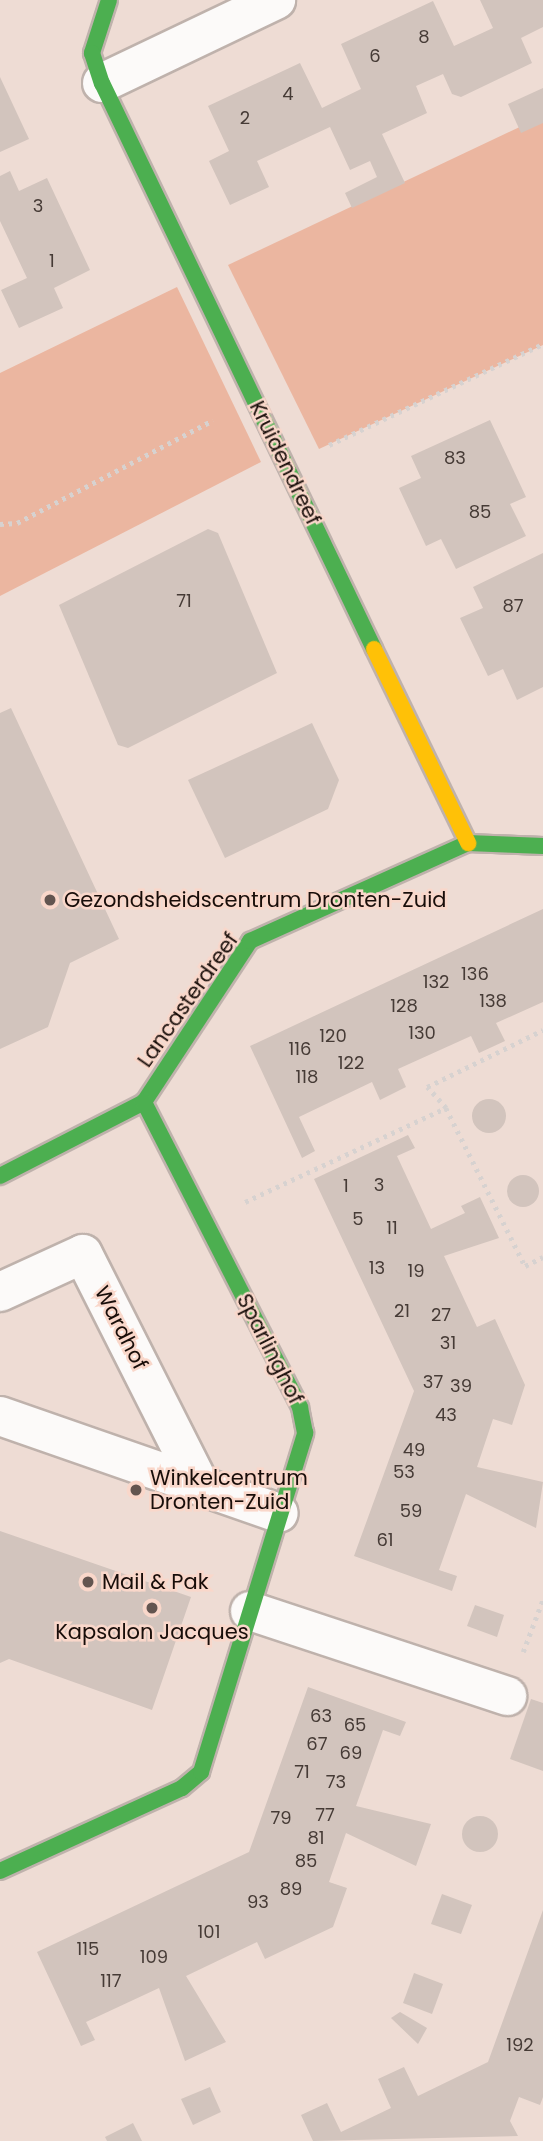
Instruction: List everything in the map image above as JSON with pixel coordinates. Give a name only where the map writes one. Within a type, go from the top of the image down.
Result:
[{"type":"street","name":"Kruidendreef","points":[[109,0],[92,53],[102,83],[468,843]]},
{"type":"street","points":[[102,83],[276,0]]},
{"type":"street","name":"Lancasterdreef","points":[[0,1176],[144,1102],[250,941],[468,843],[543,846]]},
{"type":"street","name":"Sparlinghof","points":[[0,1871],[182,1788],[201,1772],[305,1433],[304,1416],[144,1102]]},
{"type":"street","name":"Wardhof","points":[[0,1292],[83,1254],[200,1486]]},
{"type":"street","points":[[0,1416],[279,1513]]},
{"type":"street","points":[[250,1611],[507,1696]]},
{"type":"path","points":[[286,465],[543,344]]},
{"type":"path","points":[[0,524],[17,523],[254,398]]},
{"type":"path","points":[[543,1030],[427,1087],[446,1108],[525,1266],[543,1256]]},
{"type":"path","points":[[205,1221],[446,1108]]},
{"type":"path","points":[[507,1696],[543,1599]]},
{"type":"shaded area","points":[[543,116],[543,345],[319,449],[228,265]]},
{"type":"shaded area","points":[[177,287],[261,462],[0,596],[0,373]]},
{"type":"building","points":[[480,0],[543,0],[543,27],[521,38],[532,63],[461,97],[452,94],[443,74],[416,86],[427,113],[382,134],[405,183],[352,208],[345,193],[377,177],[370,161],[350,170],[330,127],[257,161],[269,187],[230,205],[209,161],[229,151],[208,106],[300,63],[322,108],[361,89],[341,44],[433,1],[454,46],[493,28]]},
{"type":"building","points":[[0,77],[29,139],[0,152]]},
{"type":"building","points":[[543,88],[543,123],[521,133],[508,104]]},
{"type":"building","points":[[10,171],[19,191],[47,178],[90,270],[54,288],[63,308],[19,328],[1,290],[27,278],[0,221],[0,176]]},
{"type":"building","points":[[490,420],[526,497],[510,504],[526,536],[456,569],[441,539],[426,546],[399,488],[421,478],[411,456]]},
{"type":"building","points":[[208,529],[218,533],[277,673],[128,748],[118,745],[59,605]]},
{"type":"building","points":[[543,553],[543,687],[517,700],[503,669],[488,676],[460,618],[483,608],[473,587]]},
{"type":"building","name":"Gezondsheidscentrum Dronten-Zuid","points":[[11,708],[119,939],[70,963],[48,1027],[0,1049],[0,713]]},
{"type":"building","points":[[312,723],[339,780],[328,809],[225,858],[188,780]]},
{"type":"building","points":[[543,909],[543,1002],[496,1023],[505,1041],[479,1053],[471,1036],[398,1069],[406,1087],[380,1100],[372,1082],[299,1117],[315,1151],[302,1158],[250,1046]]},
{"type":"building","points":[[489,1099],[501,1104],[506,1116],[501,1128],[489,1133],[477,1128],[472,1116],[477,1104]]},
{"type":"building","points":[[408,1135],[415,1148],[397,1156],[431,1229],[465,1213],[461,1206],[480,1197],[499,1238],[444,1256],[477,1327],[495,1319],[525,1385],[512,1425],[493,1419],[477,1467],[543,1482],[536,1528],[466,1494],[439,1570],[457,1576],[452,1591],[354,1556],[414,1391],[314,1179]]},
{"type":"building","points":[[523,1175],[534,1180],[539,1191],[534,1202],[523,1207],[512,1202],[507,1191],[512,1180]]},
{"type":"building","points":[[0,1531],[191,1597],[152,1710],[9,1659],[0,1663]]},
{"type":"building","points":[[475,1605],[504,1615],[497,1637],[467,1626]]},
{"type":"building","points":[[308,1687],[406,1722],[400,1736],[383,1730],[356,1806],[431,1824],[416,1866],[346,1833],[329,1882],[347,1888],[333,1927],[265,1959],[257,1942],[186,1976],[226,2042],[185,2061],[159,1988],[86,2022],[95,2040],[81,2046],[37,1952],[249,1852]]},
{"type":"building","points":[[531,1699],[543,1703],[543,1771],[510,1759]]},
{"type":"building","points":[[480,1816],[493,1821],[498,1834],[493,1847],[480,1852],[467,1847],[462,1834],[467,1821]]},
{"type":"building","points":[[442,1894],[472,1905],[461,1934],[431,1924]]},
{"type":"building","points":[[543,1910],[543,2097],[540,2105],[519,2097],[510,2121],[518,2136],[313,2141],[301,2115],[327,2103],[341,2132],[391,2108],[378,2079],[404,2067],[418,2096],[488,2062]]},
{"type":"building","points":[[414,1973],[443,1984],[432,2014],[403,2003]]},
{"type":"building","points":[[400,2012],[427,2028],[418,2044],[391,2018]]},
{"type":"building","points":[[210,2087],[221,2112],[193,2125],[181,2099]]},
{"type":"building","points":[[133,2123],[142,2141],[107,2141],[105,2137]]},
{"type":"traffic: fast","points":[[109,0],[92,53],[102,83],[374,649]]},
{"type":"traffic: fast","points":[[0,1176],[144,1102],[250,941],[468,843],[543,846]]},
{"type":"traffic: fast","points":[[0,1871],[182,1788],[201,1772],[305,1433],[300,1407],[144,1102]]},
{"type":"traffic: slow","points":[[374,649],[468,843]]},
{"type":"place","name":"Gezondsheidscentrum Dronten-Zuid","points":[[50,900]]},
{"type":"place","name":"Winkelcentrum Dronten-Zuid","points":[[136,1490]]},
{"type":"place","name":"Mail & Pak","points":[[88,1582]]},
{"type":"place","name":"Kapsalon Jacques","points":[[152,1608]]}]
